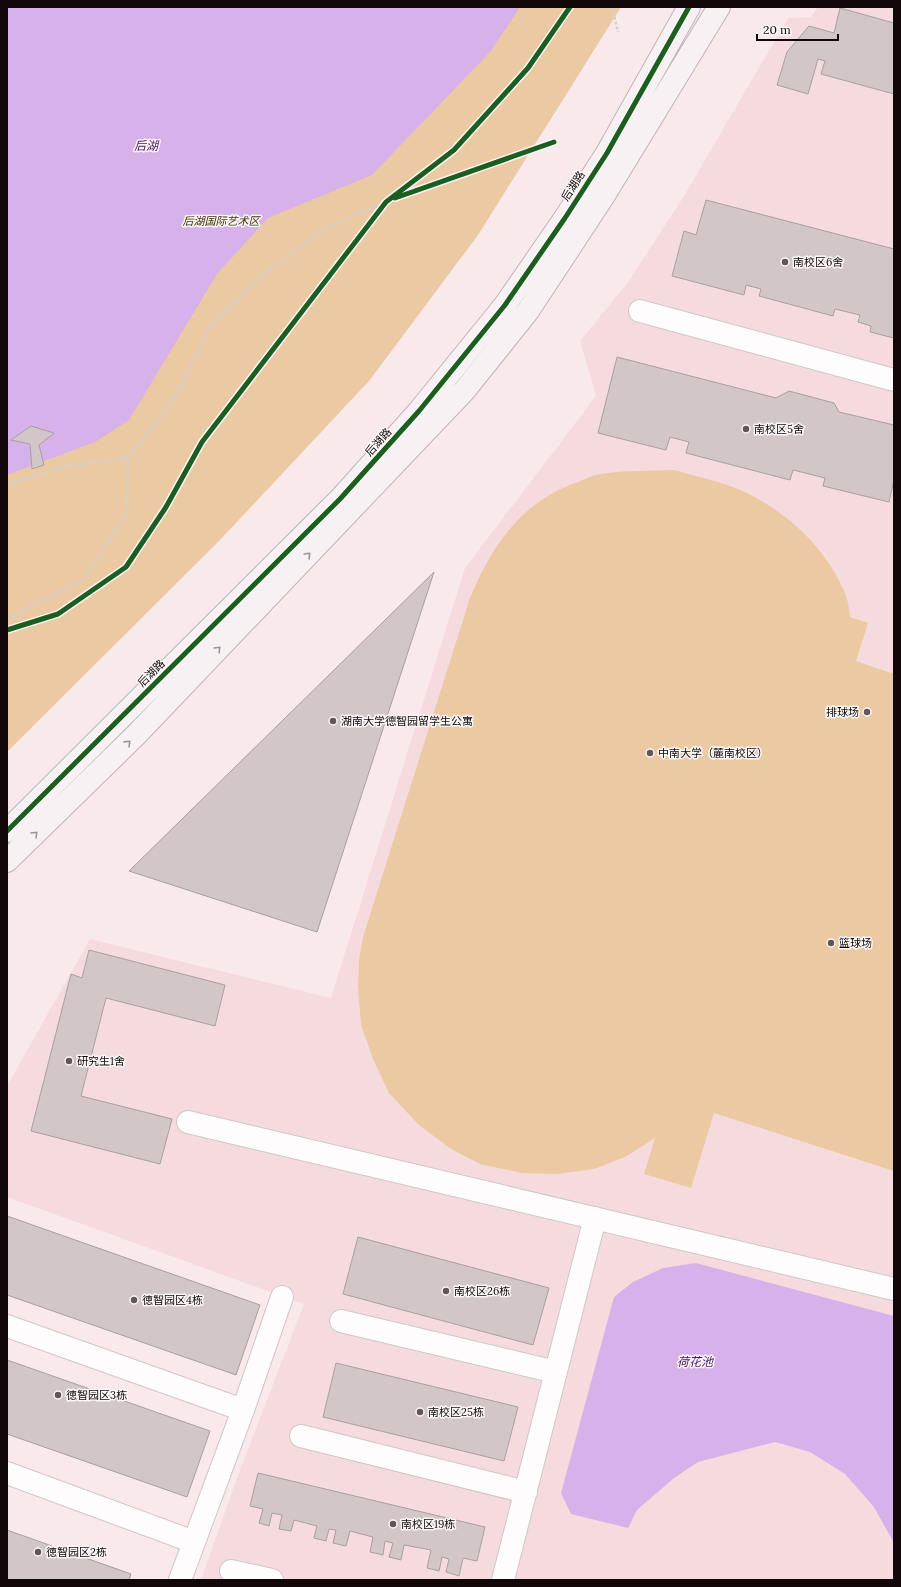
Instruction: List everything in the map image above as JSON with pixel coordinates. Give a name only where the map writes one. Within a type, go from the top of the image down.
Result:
[{"type":"main road","name":"后湖路","points":[[7,831],[340,499],[419,411],[505,305],[565,218],[607,153],[689,7]]},
{"type":"main road","points":[[7,861],[138,734],[464,391],[528,311],[603,198],[719,7]]},
{"type":"street","points":[[640,311],[894,380]]},
{"type":"street","points":[[188,1122],[894,1289]]},
{"type":"street","points":[[504,1580],[596,1218]]},
{"type":"street","points":[[180,1580],[243,1410],[282,1297]]},
{"type":"street","points":[[341,1321],[556,1372]]},
{"type":"street","points":[[7,1326],[243,1410]]},
{"type":"street","points":[[301,1436],[526,1492]]},
{"type":"street","points":[[7,1474],[194,1542]]},
{"type":"street","points":[[231,1571],[272,1580]]},
{"type":"path","points":[[612,7],[618,32]]},
{"type":"path","points":[[7,620],[83,579],[127,514],[128,457],[171,405],[210,327],[269,270],[324,228],[393,198]]},
{"type":"path","points":[[376,214],[386,202]]},
{"type":"path","points":[[7,484],[63,467],[128,457]]},
{"type":"shaded area","name":"中南大学（麓南校区）","points":[[818,7],[894,7],[894,1580],[201,1580],[237,1478],[304,1304],[7,1197],[7,1086],[90,939],[331,998],[465,568],[596,396],[580,341],[626,285],[684,196],[788,18],[811,17]]},
{"type":"green space","name":"后湖国际艺术区","points":[[7,7],[621,7],[478,235],[369,381],[220,540],[7,752]]},
{"type":"green space","points":[[674,470],[720,483],[747,493],[778,512],[805,534],[828,561],[837,577],[846,596],[850,617],[868,623],[856,661],[894,674],[894,1171],[714,1113],[691,1188],[644,1174],[655,1138],[625,1157],[594,1169],[557,1174],[522,1173],[480,1164],[451,1149],[419,1125],[389,1093],[373,1059],[361,1025],[358,986],[359,960],[363,937],[470,598],[488,560],[511,527],[525,513],[558,490],[589,477],[598,475],[628,471]]},
{"type":"water","name":"后湖","points":[[7,7],[520,7],[490,52],[372,175],[268,218],[217,274],[129,420],[95,442],[7,475]]},
{"type":"water","name":"荷花池","points":[[696,1263],[894,1316],[894,1543],[874,1507],[845,1474],[810,1452],[775,1442],[698,1462],[674,1478],[637,1510],[628,1528],[571,1514],[561,1493],[614,1297],[633,1282],[663,1268]]},
{"type":"building","points":[[840,8],[894,23],[894,94],[821,74],[825,61],[818,59],[808,94],[777,85],[787,52],[809,26],[834,33]]},
{"type":"building","name":"南校区6舍","points":[[706,200],[894,249],[894,338],[870,332],[871,326],[858,322],[860,315],[835,309],[833,316],[759,296],[761,289],[746,285],[744,295],[672,276],[684,231],[696,235]]},
{"type":"building","name":"南校区5舍","points":[[617,357],[776,398],[789,391],[834,403],[839,412],[894,425],[894,480],[889,502],[823,486],[825,478],[793,470],[790,480],[686,453],[689,442],[670,437],[666,450],[598,433]]},
{"type":"building","points":[[31,426],[54,433],[39,445],[44,465],[32,469],[30,444],[11,440]]},
{"type":"building","name":"湖南大学德智园留学生公寓","points":[[434,572],[317,932],[129,871]]},
{"type":"building","name":"研究生1舍","points":[[89,950],[225,985],[215,1026],[106,998],[81,1096],[172,1119],[160,1164],[31,1131],[71,974],[82,978]]},
{"type":"building","name":"徳智园区4栋","points":[[7,1216],[260,1305],[236,1375],[7,1295]]},
{"type":"building","name":"南校区26栋","points":[[358,1237],[549,1288],[533,1345],[343,1294]]},
{"type":"building","name":"徳智园区3栋","points":[[7,1360],[210,1431],[187,1497],[7,1434]]},
{"type":"building","name":"南校区25栋","points":[[336,1363],[518,1407],[504,1461],[323,1417]]},
{"type":"building","name":"南校区19栋","points":[[258,1473],[485,1527],[477,1561],[463,1558],[459,1576],[446,1572],[449,1559],[442,1557],[439,1571],[427,1568],[431,1550],[404,1545],[401,1560],[389,1557],[393,1543],[385,1541],[383,1555],[370,1552],[373,1537],[350,1531],[346,1546],[333,1543],[336,1530],[329,1529],[326,1541],[314,1538],[317,1526],[294,1520],[291,1531],[279,1529],[282,1515],[272,1513],[269,1526],[259,1523],[263,1509],[250,1506]]},
{"type":"building","name":"徳智园区2栋","points":[[7,1530],[131,1574],[129,1580],[7,1580]]},
{"type":"cycle path","points":[[7,630],[58,614],[126,567],[166,507],[202,442],[386,202],[454,150],[528,68],[570,7]]},
{"type":"cycle path","points":[[7,831],[340,499],[419,411],[505,305],[565,218],[607,153],[689,7]]},
{"type":"cycle path","points":[[395,198],[554,142]]},
{"type":"place","name":"南校区6舍","points":[[785,262]]},
{"type":"place","name":"南校区5舍","points":[[746,429]]},
{"type":"place","name":"排球场","points":[[867,712]]},
{"type":"place","name":"湖南大学德智园留学生公寓","points":[[333,721]]},
{"type":"place","name":"中南大学（麓南校区）","points":[[650,753]]},
{"type":"place","name":"篮球场","points":[[831,943]]},
{"type":"place","name":"研究生1舍","points":[[69,1061]]},
{"type":"place","name":"南校区26栋","points":[[446,1291]]},
{"type":"place","name":"徳智园区4栋","points":[[134,1300]]},
{"type":"place","name":"徳智园区3栋","points":[[58,1395]]},
{"type":"place","name":"南校区25栋","points":[[420,1412]]},
{"type":"place","name":"南校区19栋","points":[[393,1524]]},
{"type":"place","name":"徳智园区2栋","points":[[38,1552]]}]
